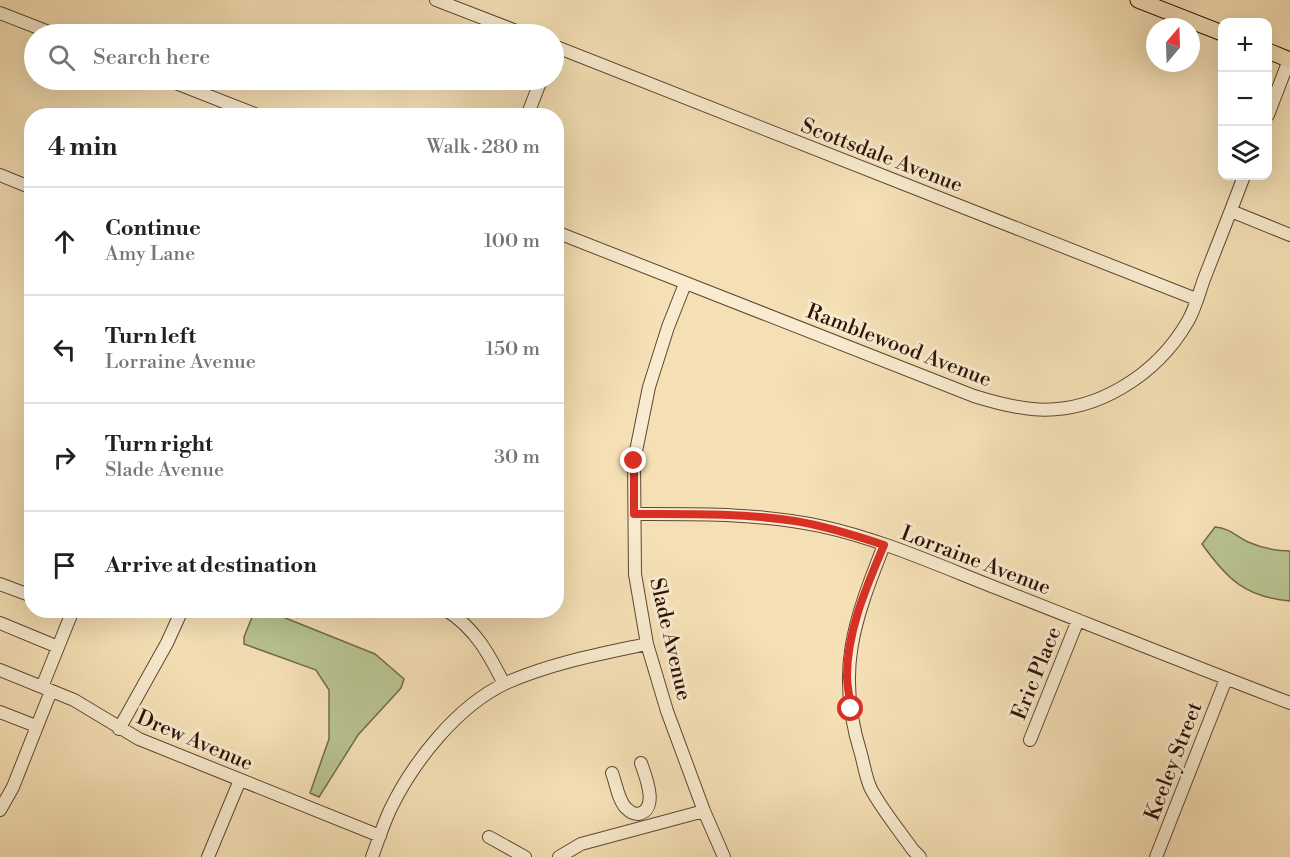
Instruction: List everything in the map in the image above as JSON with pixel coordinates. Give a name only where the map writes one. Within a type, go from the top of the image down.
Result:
[{"type":"main road","points":[[1138,0],[1155,3],[1218,31]]},
{"type":"main road","points":[[1272,53],[1289,60]]},
{"type":"street","points":[[436,0],[498,24]]},
{"type":"street","points":[[0,13],[28,24]]},
{"type":"street","name":"Scottsdale Avenue","points":[[564,51],[1196,299]]},
{"type":"street","points":[[1272,105],[1289,60]]},
{"type":"street","points":[[194,90],[240,108]]},
{"type":"street","points":[[530,108],[537,90]]},
{"type":"street","points":[[0,175],[24,185]]},
{"type":"street","name":"Ramblewood Avenue","points":[[564,235],[974,396],[1000,404],[1033,409],[1062,408],[1094,401],[1122,388],[1148,369],[1167,350],[1188,320],[1243,180]]},
{"type":"street","points":[[1231,211],[1290,235]]},
{"type":"street","name":"Slade Avenue","points":[[685,284],[668,327],[649,387],[634,461],[635,574],[647,644],[667,711],[704,811],[724,857]]},
{"type":"street","name":"Lorraine Avenue","points":[[634,514],[708,514],[794,521],[821,526],[884,545],[1290,703]]},
{"type":"street","points":[[884,545],[864,596],[850,643],[847,676],[854,733],[870,787],[920,857]]},
{"type":"street","points":[[0,584],[24,594]]},
{"type":"street","points":[[0,810],[13,787],[36,726],[68,618]]},
{"type":"street","points":[[119,729],[179,618]]},
{"type":"street","points":[[456,618],[470,629],[486,648],[504,684]]},
{"type":"street","name":"Eric Place","points":[[1030,740],[1078,620]]},
{"type":"street","points":[[0,623],[58,647]]},
{"type":"street","points":[[372,857],[404,784],[439,736],[465,711],[504,684],[543,669],[584,657],[647,644]]},
{"type":"street","name":"Drew Avenue","points":[[0,670],[74,700],[139,739],[380,836]]},
{"type":"street","name":"Keeley Street","points":[[1156,857],[1226,679]]},
{"type":"street","points":[[0,712],[36,726]]},
{"type":"street","points":[[612,773],[624,807],[632,813],[641,813],[649,804],[650,796],[641,763]]},
{"type":"street","points":[[208,857],[240,780]]},
{"type":"street","points":[[559,857],[581,844],[704,811]]},
{"type":"street","points":[[641,813],[644,827]]},
{"type":"street","points":[[489,837],[525,857]]},
{"type":"green space","points":[[1215,527],[1258,546],[1290,551],[1290,601],[1261,595],[1238,584],[1229,576],[1202,544]]},
{"type":"green space","points":[[252,618],[285,618],[375,654],[404,679],[401,688],[358,735],[319,797],[310,793],[329,739],[329,690],[316,670],[244,644],[244,637]]},
{"type":"route","points":[[634,461],[634,514],[708,514],[794,521],[821,526],[884,545],[864,596],[850,643],[847,676],[851,709]]}]
